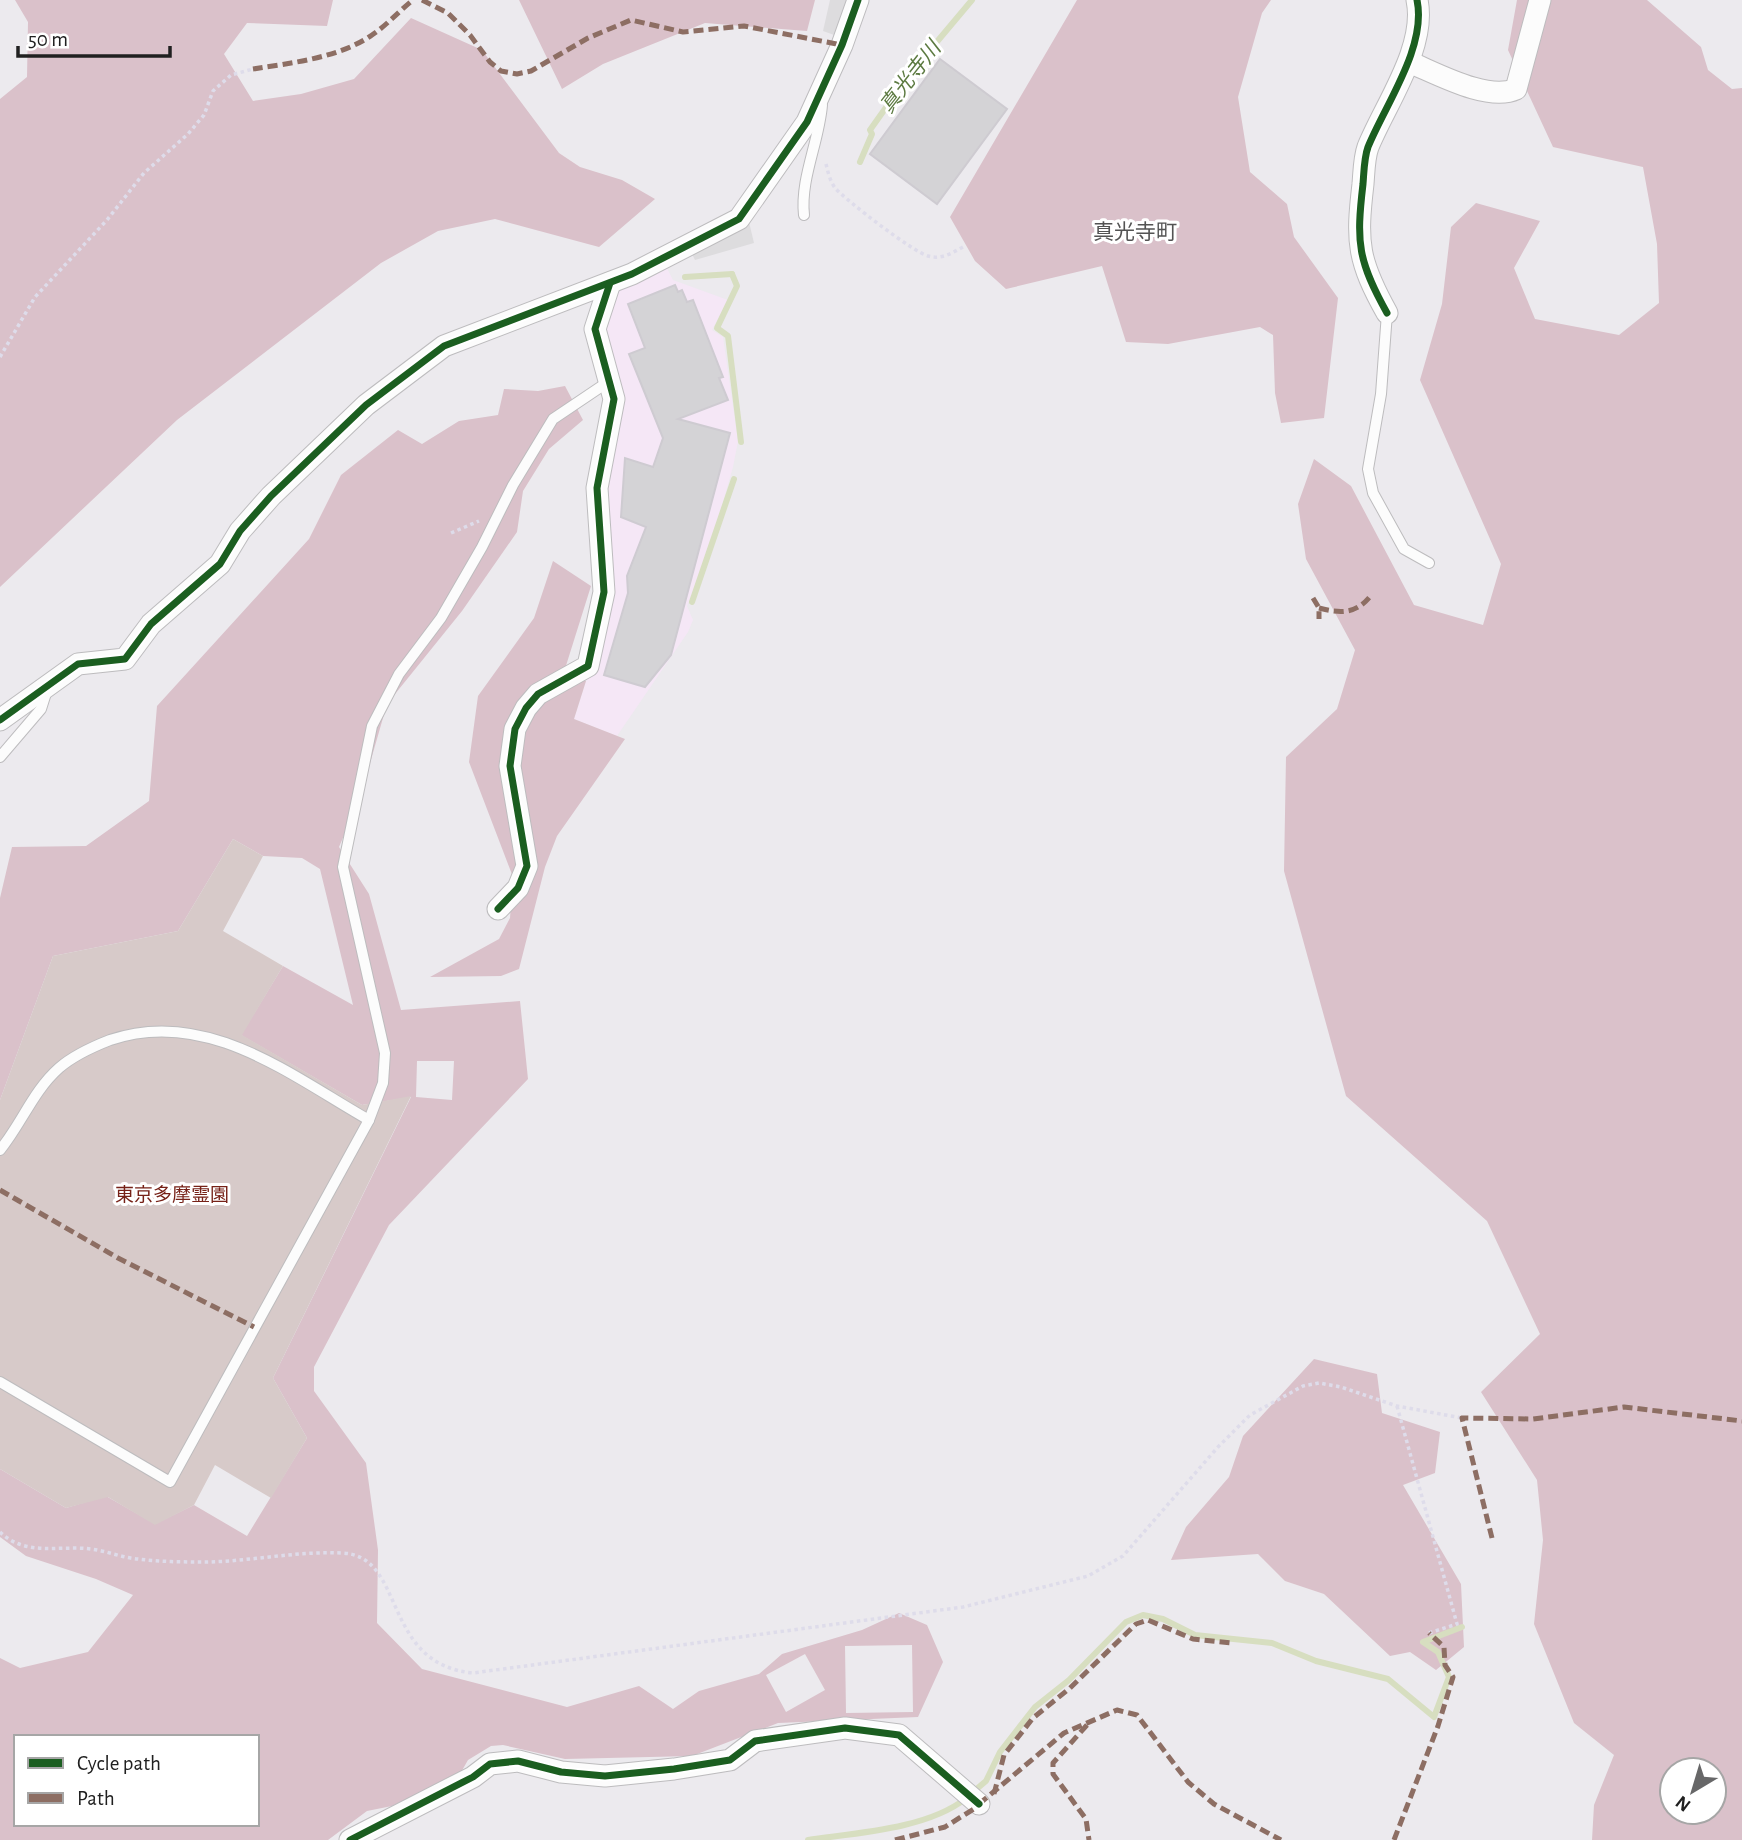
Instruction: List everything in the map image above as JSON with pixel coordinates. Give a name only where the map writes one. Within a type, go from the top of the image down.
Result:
[{"type":"street","points":[[0,720],[78,664],[125,659],[151,624],[220,564],[240,531],[271,496],[366,405],[444,346],[610,283],[703,240],[739,219],[807,122],[858,0]]},
{"type":"street","points":[[1387,313],[1368,279],[1358,247],[1359,218],[1367,149],[1409,62],[1417,0]]},
{"type":"street","points":[[1409,62],[1461,84],[1490,92],[1516,89],[1540,0]]},
{"type":"street","points":[[498,909],[518,888],[527,866],[510,766],[515,729],[526,708],[538,695],[588,666],[604,592],[597,488],[614,399],[595,329],[610,283]]},
{"type":"street","points":[[350,1840],[473,1777],[489,1764],[518,1761],[561,1772],[619,1774],[730,1760],[755,1741],[845,1728],[899,1735],[979,1804]]},
{"type":"lane","points":[[804,215],[802,199],[820,128],[823,89]]},
{"type":"lane","points":[[1387,313],[1381,394],[1368,469],[1373,493],[1404,549],[1429,563]]},
{"type":"lane","points":[[0,1381],[170,1482],[369,1120],[383,1083],[384,1053],[346,895],[343,867],[372,726],[399,674],[442,618],[482,547],[497,513],[553,419],[608,382]]},
{"type":"lane","points":[[0,757],[41,709],[49,684]]},
{"type":"lane","points":[[0,1150],[41,1087],[59,1068],[94,1046],[149,1031],[196,1032],[236,1045],[369,1120]]},
{"type":"path","points":[[0,356],[35,298],[107,220],[144,173],[188,134],[204,115],[213,91],[231,75],[253,68]]},
{"type":"path","points":[[828,155],[826,164],[833,186],[853,205],[913,250],[930,257],[947,256],[963,247]]},
{"type":"path","points":[[451,533],[497,513]]},
{"type":"path","points":[[0,1532],[9,1541],[28,1548],[91,1549],[137,1559],[210,1562],[344,1552],[369,1560],[414,1644],[437,1664],[455,1671],[473,1673],[963,1607],[1088,1576],[1123,1556],[1218,1447],[1250,1415],[1294,1391],[1319,1383],[1397,1406],[1462,1418]]},
{"type":"path","points":[[1397,1406],[1457,1624],[1429,1633]]},
{"type":"shaded area","points":[[15,0],[333,0],[327,26],[247,23],[224,54],[253,101],[301,94],[354,79],[411,18],[482,50],[559,153],[580,167],[622,180],[655,199],[599,247],[495,219],[438,231],[381,263],[177,420],[0,587],[0,99],[27,77],[28,22]]},
{"type":"shaded area","points":[[519,0],[815,0],[807,31],[705,23],[603,64],[562,89]]},
{"type":"shaded area","points":[[830,0],[848,0],[837,36],[823,31]]},
{"type":"shaded area","points":[[1077,0],[1271,0],[1262,13],[1238,97],[1250,172],[1287,204],[1294,237],[1338,298],[1324,418],[1281,423],[1275,393],[1273,335],[1260,327],[1168,344],[1126,342],[1102,266],[1006,289],[975,261],[950,217]]},
{"type":"shaded area","points":[[1517,0],[1647,0],[1701,47],[1708,70],[1732,89],[1742,88],[1742,1840],[1592,1840],[1594,1805],[1614,1755],[1574,1723],[1534,1624],[1543,1540],[1537,1480],[1481,1392],[1540,1334],[1487,1221],[1346,1096],[1284,871],[1286,757],[1337,709],[1355,650],[1306,559],[1298,504],[1314,459],[1351,486],[1414,605],[1483,625],[1501,564],[1420,380],[1442,304],[1451,227],[1476,203],[1540,221],[1514,268],[1535,319],[1619,335],[1659,303],[1657,244],[1643,167],[1553,147],[1508,50]]},
{"type":"shaded area","points":[[749,222],[754,243],[695,260],[691,252]]},
{"type":"shaded area","points":[[667,268],[673,280],[728,300],[712,330],[723,337],[738,441],[712,540],[687,606],[693,620],[688,632],[617,736],[574,719],[586,681],[596,668],[615,590],[608,489],[625,395],[607,345],[607,320],[611,300],[619,289]]},
{"type":"shaded area","points":[[565,386],[583,420],[549,449],[523,491],[517,532],[462,611],[387,704],[360,798],[339,847],[369,894],[401,1010],[520,1001],[528,1079],[389,1225],[314,1367],[314,1391],[366,1463],[378,1550],[377,1623],[422,1669],[567,1707],[639,1686],[673,1709],[699,1691],[759,1674],[782,1654],[862,1630],[899,1613],[927,1625],[943,1662],[918,1717],[778,1723],[692,1756],[565,1759],[503,1745],[491,1746],[468,1760],[460,1774],[392,1806],[367,1811],[328,1840],[0,1840],[0,1658],[20,1668],[88,1652],[133,1595],[96,1579],[26,1556],[0,1537],[0,1469],[66,1508],[106,1496],[155,1524],[194,1505],[247,1536],[307,1438],[273,1378],[411,1097],[362,1105],[241,1035],[283,966],[353,1005],[320,869],[302,858],[263,856],[233,839],[178,931],[53,956],[0,1100],[0,898],[12,847],[86,846],[149,801],[157,706],[309,539],[341,475],[398,430],[422,444],[459,421],[498,415],[504,389],[538,391]],"holes":[[[417,1061],[454,1061],[452,1100],[416,1097]],[[912,1645],[913,1712],[846,1713],[845,1646]],[[805,1654],[825,1690],[786,1712],[766,1675]]]},
{"type":"shaded area","points":[[553,561],[591,586],[564,672],[586,681],[574,719],[625,739],[557,836],[545,867],[519,969],[501,976],[430,977],[499,939],[510,918],[513,877],[469,762],[478,696],[534,618]]},
{"type":"shaded area","points":[[1314,1359],[1377,1374],[1382,1413],[1440,1432],[1435,1473],[1403,1485],[1461,1584],[1464,1647],[1436,1670],[1410,1652],[1390,1656],[1324,1594],[1285,1581],[1258,1554],[1171,1560],[1186,1527],[1229,1477],[1243,1436]]},
{"type":"green space","name":"東京多摩霊園","points":[[233,839],[263,856],[223,931],[283,966],[242,1035],[362,1105],[411,1096],[273,1378],[307,1438],[271,1498],[215,1465],[194,1505],[155,1525],[108,1497],[66,1508],[0,1469],[0,1100],[53,956],[178,931]]},
{"type":"building","points":[[940,59],[1007,109],[937,204],[870,154]]},
{"type":"building","points":[[675,285],[678,292],[682,290],[687,302],[693,300],[723,377],[719,378],[728,400],[678,419],[730,433],[671,655],[645,687],[604,675],[628,593],[627,576],[646,527],[621,517],[625,458],[653,467],[663,438],[629,354],[645,348],[628,304]]},
{"type":"waterway","name":"真光寺川","points":[[860,162],[872,134],[870,130],[909,75],[972,0]]},
{"type":"waterway","points":[[732,274],[737,286],[717,328],[728,336],[741,442]]},
{"type":"waterway","points":[[685,277],[732,274]]},
{"type":"waterway","points":[[692,602],[734,479]]},
{"type":"waterway","points":[[973,1792],[986,1781],[1000,1752],[1035,1707],[1069,1680],[1126,1622],[1143,1615],[1163,1619],[1195,1635],[1272,1643],[1316,1661],[1388,1679],[1434,1717],[1449,1677],[1438,1652],[1423,1642],[1462,1627]]},
{"type":"waterway","points":[[808,1840],[911,1823],[931,1817],[965,1799]]},
{"type":"marked path","points":[[253,69],[314,58],[359,43],[413,0]]},
{"type":"marked path","points":[[422,0],[448,13],[501,71],[517,74],[531,71],[588,38],[631,20],[683,32],[744,26],[842,45]]},
{"type":"marked path","points":[[1319,608],[1348,611],[1361,605],[1372,594]]},
{"type":"marked path","points":[[1313,598],[1319,608],[1319,619]]},
{"type":"marked path","points":[[0,1190],[118,1258],[254,1327]]},
{"type":"marked path","points":[[1492,1538],[1462,1418],[1533,1419],[1624,1407],[1742,1421]]},
{"type":"marked path","points":[[994,1794],[1004,1755],[1033,1718],[1070,1688],[1136,1624],[1148,1620],[1193,1639],[1233,1643]]},
{"type":"marked path","points":[[1394,1840],[1438,1726],[1453,1677],[1445,1665],[1444,1647],[1429,1633]]},
{"type":"marked path","points":[[979,1804],[1064,1733],[1117,1710],[1137,1715],[1188,1782],[1214,1804],[1281,1840]]},
{"type":"marked path","points":[[1087,1725],[1053,1763],[1053,1774],[1086,1819],[1089,1840]]},
{"type":"marked path","points":[[895,1840],[945,1827],[980,1805]]},
{"type":"cycle path","points":[[0,720],[78,664],[125,659],[151,624],[220,564],[240,531],[271,496],[366,405],[444,346],[632,274],[739,219],[807,122],[842,45],[858,0]]},
{"type":"cycle path","points":[[1387,313],[1370,279],[1362,251],[1360,222],[1364,165],[1368,147],[1410,56],[1416,37],[1417,0]]},
{"type":"cycle path","points":[[498,909],[518,888],[527,866],[510,766],[515,729],[526,708],[538,694],[588,666],[604,592],[597,488],[614,399],[595,329],[610,283]]},
{"type":"cycle path","points":[[350,1840],[473,1777],[490,1764],[518,1761],[561,1772],[605,1776],[730,1760],[755,1741],[845,1728],[899,1735],[979,1804]]},
{"type":"district","name":"真光寺町","points":[[1135,232]]}]
